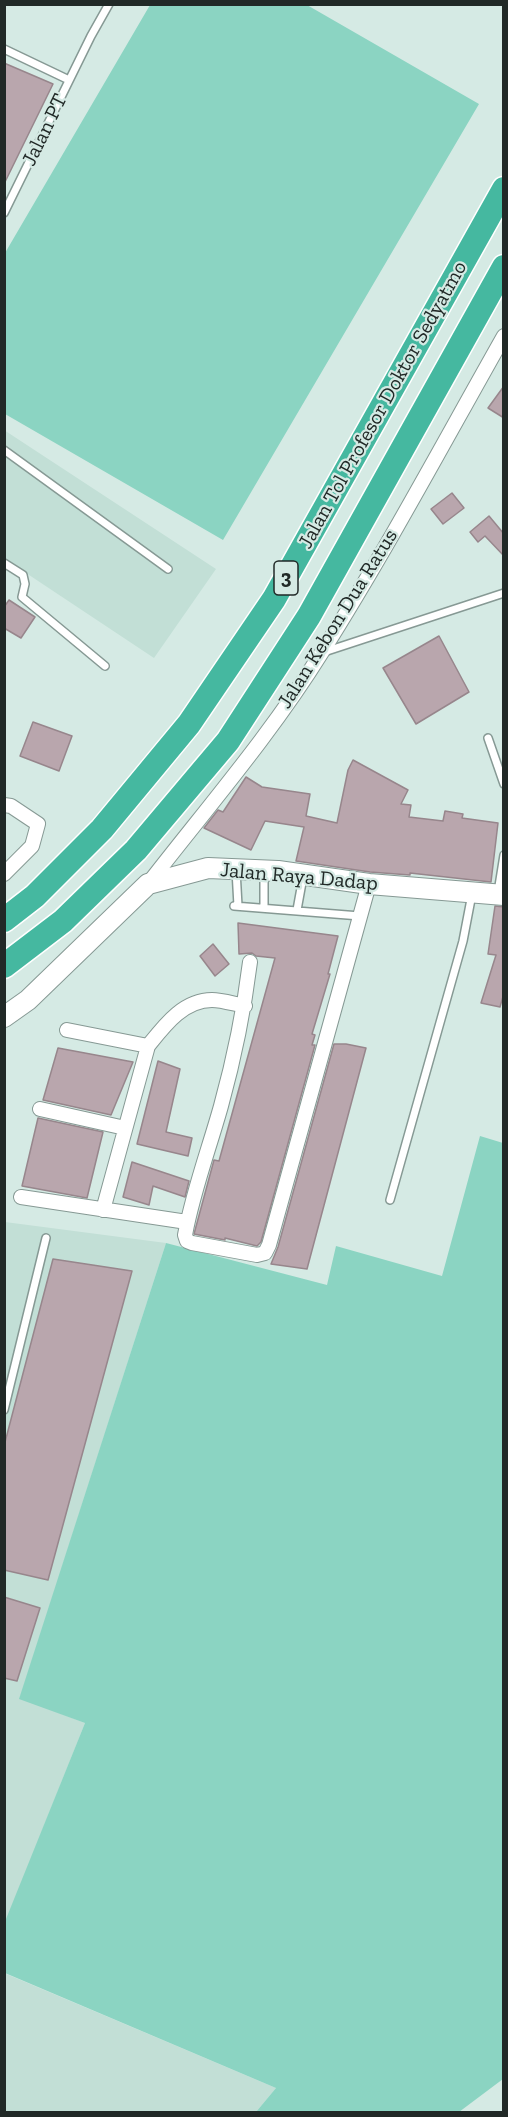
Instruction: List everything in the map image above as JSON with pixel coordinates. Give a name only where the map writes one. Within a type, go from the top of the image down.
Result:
[{"type":"highway","name":"Jalan Tol Profesor Doktor Sedyatmo","points":[[4,920],[35,896],[102,829],[189,724],[268,609],[504,189]]},
{"type":"highway","name":"Jalan Tol Profesor Doktor Sedyatmo","points":[[4,966],[63,921],[136,850],[228,741],[309,616],[504,267]]},
{"type":"main road","name":"Jalan Raya Dadap","points":[[4,1017],[28,1000],[148,884],[208,868],[303,874],[369,884],[501,895]]},
{"type":"street","name":"Jalan Kebon Dua Ratus","points":[[148,884],[270,728],[322,652],[374,566],[504,336]]},
{"type":"street","points":[[4,805],[11,806],[38,824],[32,846],[4,874]]},
{"type":"street","points":[[250,962],[245,1006],[185,1235],[187,1241],[192,1243],[257,1255],[265,1253],[269,1245],[369,884]]},
{"type":"street","points":[[103,1210],[148,1046],[165,1024],[178,1012],[197,1003],[211,1000],[245,1006]]},
{"type":"street","points":[[66,1030],[148,1046]]},
{"type":"street","points":[[40,1109],[125,1128]]},
{"type":"street","points":[[21,1197],[187,1222]]},
{"type":"lane","name":"Jalan PT","points":[[4,213],[109,4]]},
{"type":"lane","name":"Jalan PT","points":[[4,49],[69,80]]},
{"type":"lane","points":[[4,450],[168,569]]},
{"type":"lane","points":[[4,563],[23,575],[25,584],[22,597],[105,666]]},
{"type":"lane","points":[[322,652],[504,593]]},
{"type":"lane","points":[[488,738],[504,784]]},
{"type":"lane","points":[[501,895],[504,855]]},
{"type":"lane","points":[[236,869],[236,906],[360,916]]},
{"type":"lane","points":[[264,871],[264,908]]},
{"type":"lane","points":[[297,910],[303,874]]},
{"type":"lane","points":[[390,1200],[463,941],[473,892]]},
{"type":"lane","points":[[4,1410],[46,1238]]},
{"type":"shaded area","points":[[4,430],[216,569],[154,658],[5,559]]},
{"type":"shaded area","points":[[5,1222],[166,1243],[20,1698],[85,1723],[5,1924]]},
{"type":"shaded area","points":[[4,1973],[276,2088],[256,2112],[5,2112]]},
{"type":"green space","points":[[150,5],[307,5],[479,104],[223,540],[5,414],[5,253]]},
{"type":"green space","points":[[480,1136],[503,1143],[503,2079],[459,2112],[256,2112],[276,2088],[5,1973],[4,1924],[85,1723],[19,1699],[166,1243],[327,1285],[336,1246],[442,1276]]},
{"type":"building","points":[[4,63],[53,84],[4,184]]},
{"type":"building","points":[[504,386],[504,418],[488,408]]},
{"type":"building","points":[[452,493],[464,508],[443,524],[431,509]]},
{"type":"building","points":[[489,516],[504,534],[504,556],[485,536],[478,542],[470,532]]},
{"type":"building","points":[[9,600],[35,617],[21,638],[4,628],[4,607]]},
{"type":"building","points":[[439,636],[469,692],[416,724],[383,668]]},
{"type":"building","points":[[33,722],[72,736],[59,771],[20,756]]},
{"type":"building","points":[[353,760],[408,790],[401,804],[411,805],[409,817],[443,821],[445,811],[463,814],[462,818],[498,823],[491,882],[410,873],[410,875],[370,872],[296,861],[304,827],[265,821],[251,850],[204,828],[218,810],[223,812],[246,777],[262,787],[310,794],[306,816],[337,823],[348,770]]},
{"type":"building","points":[[495,906],[504,907],[504,993],[500,1007],[481,1003],[496,955],[488,954]]},
{"type":"building","points":[[238,923],[338,936],[328,974],[330,974],[312,1034],[315,1035],[312,1045],[315,1045],[261,1242],[257,1246],[225,1238],[225,1240],[194,1234],[214,1160],[219,1161],[275,958],[256,956],[252,953],[239,954]]},
{"type":"building","points":[[213,944],[229,964],[215,976],[200,956]]},
{"type":"building","points":[[334,1044],[366,1048],[307,1269],[271,1264],[278,1247]]},
{"type":"building","points":[[58,1048],[133,1062],[111,1115],[43,1100]]},
{"type":"building","points":[[158,1061],[180,1069],[166,1132],[192,1138],[188,1156],[137,1144]]},
{"type":"building","points":[[38,1118],[103,1132],[87,1198],[22,1186]]},
{"type":"building","points":[[132,1162],[189,1181],[185,1197],[153,1186],[149,1205],[123,1197]]},
{"type":"building","points":[[53,1259],[132,1271],[48,1580],[4,1570],[4,1446]]},
{"type":"building","points":[[4,1597],[40,1608],[17,1681],[4,1678]]}]
